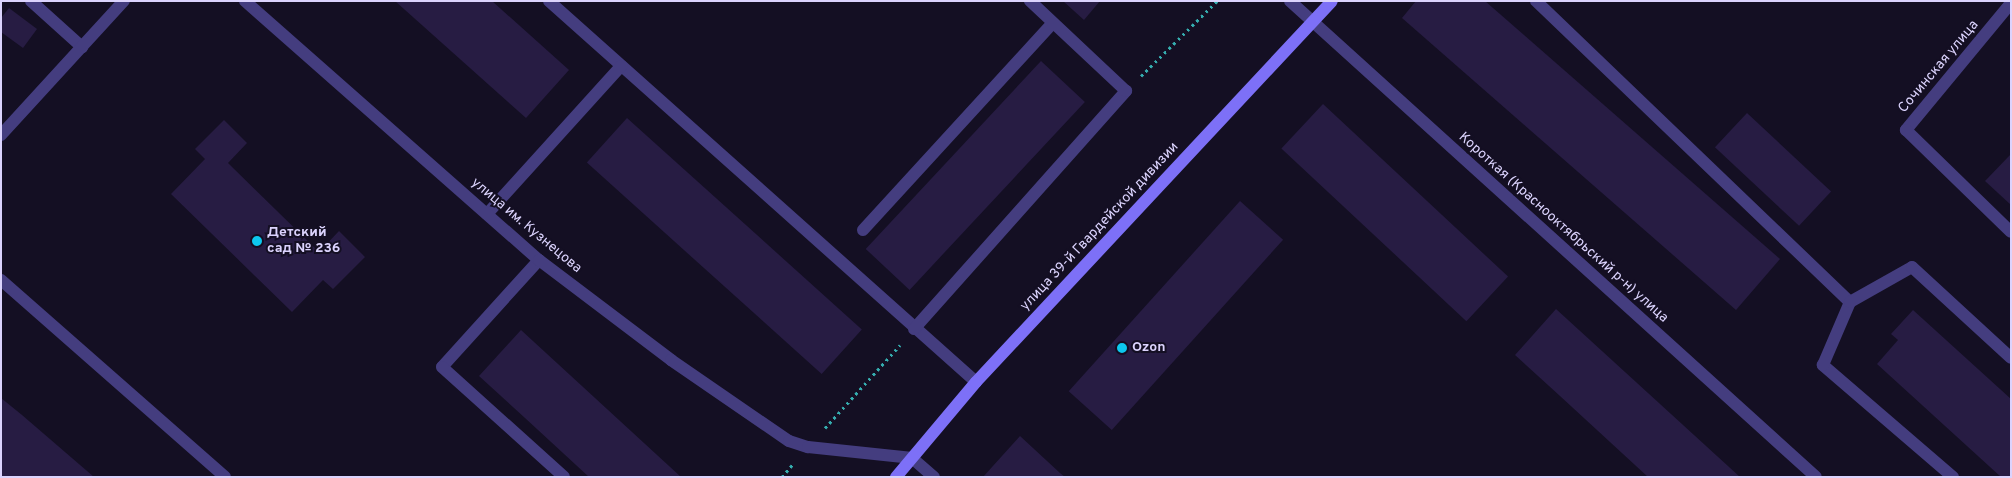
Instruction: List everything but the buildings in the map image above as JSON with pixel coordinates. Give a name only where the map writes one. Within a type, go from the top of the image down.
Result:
[{"type":"main road","name":"улица 39-й Гвардейской дивизии","points":[[896,477],[976,382],[1332,1]]},
{"type":"street","points":[[31,1],[82,47]]},
{"type":"street","points":[[1,135],[124,1]]},
{"type":"street","name":"улица им. Кузнецова","points":[[245,1],[539,260],[671,360],[789,441],[808,447],[912,458]]},
{"type":"street","points":[[549,1],[914,329],[976,382]]},
{"type":"street","points":[[914,329],[1126,91],[1030,1]]},
{"type":"street","name":"Короткая (Краснооктябрьский р-н) улица","points":[[1290,1],[1314,20],[1816,477]]},
{"type":"street","points":[[1536,1],[1850,302]]},
{"type":"street","name":"Сочинская улица","points":[[2011,3],[1906,130],[2011,232]]},
{"type":"street","points":[[863,230],[1053,23]]},
{"type":"street","points":[[487,214],[621,66]]},
{"type":"street","points":[[539,260],[442,367],[564,477]]},
{"type":"street","points":[[1954,477],[1823,366],[1850,302],[1912,267],[2011,358]]},
{"type":"street","points":[[1,280],[225,477]]},
{"type":"street","points":[[912,458],[934,477]]},
{"type":"path","points":[[1126,91],[1217,1]]},
{"type":"path","points":[[808,447],[914,329]]},
{"type":"place","name":"Детский сад № 236","points":[[257,241]]},
{"type":"place","name":"Ozon","points":[[1122,348]]}]
